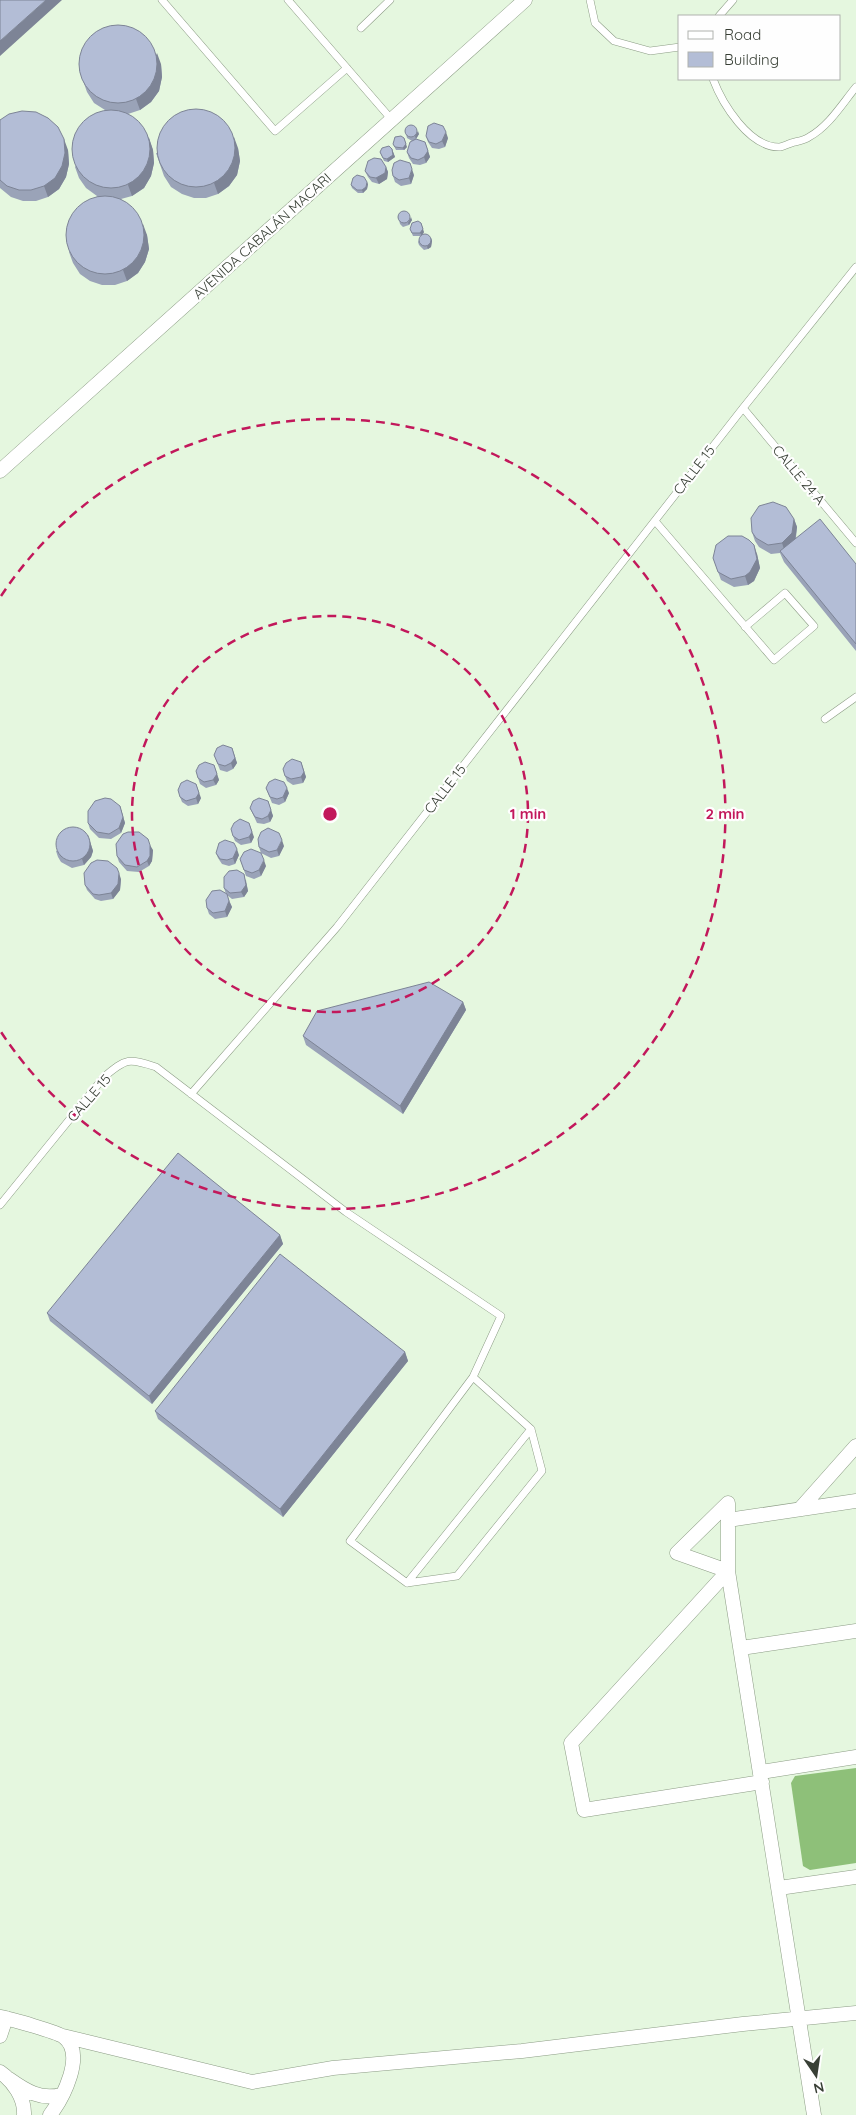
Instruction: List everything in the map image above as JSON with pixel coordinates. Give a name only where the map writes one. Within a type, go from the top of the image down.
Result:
[{"type":"street","name":"AVENIDA CABALÁN MACARI","points":[[0,471],[525,0]]},
{"type":"street","points":[[800,1509],[856,1446]]},
{"type":"street","points":[[728,1520],[856,1501]]},
{"type":"street","points":[[728,1571],[677,1553],[728,1503],[728,1571],[814,2115]]},
{"type":"street","points":[[728,1571],[571,1743],[584,1810],[856,1758]]},
{"type":"street","points":[[741,1648],[856,1631]]},
{"type":"street","points":[[779,1888],[856,1877]]},
{"type":"street","points":[[0,2036],[3,2017],[63,2036],[252,2082],[333,2068],[522,2051],[743,2024],[856,2014]]},
{"type":"street","points":[[50,2115],[71,2077],[74,2058],[71,2046],[63,2036]]},
{"type":"street","points":[[5,2075],[22,2088],[36,2094],[49,2098],[61,2095]]},
{"type":"street","points":[[5,2075],[24,2105],[24,2115]]},
{"type":"lane","points":[[162,0],[275,131],[347,68]]},
{"type":"lane","points":[[288,0],[392,120]]},
{"type":"lane","points":[[361,28],[390,0]]},
{"type":"lane","points":[[590,0],[594,23],[614,41],[650,51],[678,47]]},
{"type":"lane","points":[[720,15],[733,0]]},
{"type":"lane","points":[[714,80],[727,107],[744,129],[760,141],[779,147],[808,138],[825,125],[856,87]]},
{"type":"lane","name":"CALLE 15","points":[[0,1205],[104,1078],[120,1064],[135,1060],[156,1067],[191,1094],[337,927],[743,408],[856,267]]},
{"type":"lane","name":"CALLE 24 A","points":[[743,408],[856,542]]},
{"type":"lane","points":[[655,521],[745,627],[774,660],[814,626],[785,592],[745,627]]},
{"type":"lane","points":[[825,719],[856,697]]},
{"type":"lane","points":[[191,1094],[346,1212],[500,1316],[472,1377],[350,1540],[407,1583],[457,1576],[542,1471],[531,1429],[472,1377]]},
{"type":"lane","points":[[407,1583],[531,1429]]},
{"type":"green space","points":[[856,1768],[856,1863],[810,1870],[803,1866],[791,1783],[795,1776]]},
{"type":"building","points":[[0,0],[46,0],[0,41]]},
{"type":"building","points":[[110,25],[126,25],[140,31],[151,42],[157,56],[157,72],[151,86],[140,97],[126,103],[110,103],[96,97],[85,86],[79,72],[79,56],[85,42],[96,31]]},
{"type":"building","points":[[188,109],[204,109],[218,115],[229,126],[235,140],[235,156],[229,170],[218,181],[204,187],[188,187],[174,181],[163,170],[157,156],[157,140],[163,126],[174,115]]},
{"type":"building","points":[[103,110],[119,110],[133,116],[144,127],[150,141],[150,157],[144,171],[133,182],[119,188],[103,188],[89,182],[78,171],[72,157],[72,141],[78,127],[89,116]]},
{"type":"building","points":[[22,111],[36,112],[48,118],[58,127],[64,139],[65,153],[62,166],[55,178],[44,186],[31,190],[19,190],[7,186],[0,180],[0,120],[9,114]]},
{"type":"building","points":[[434,123],[443,126],[446,132],[442,141],[436,144],[429,142],[426,136],[428,126]]},
{"type":"building","points":[[409,125],[413,125],[417,131],[413,137],[409,137],[405,133],[405,129]]},
{"type":"building","points":[[401,136],[406,144],[403,148],[395,147],[393,144],[395,137]]},
{"type":"building","points":[[416,139],[425,142],[428,151],[424,157],[418,160],[411,158],[407,152],[410,142]]},
{"type":"building","points":[[389,146],[392,149],[393,155],[387,159],[383,158],[380,152],[382,148]]},
{"type":"building","points":[[374,158],[381,159],[386,167],[385,173],[376,178],[370,177],[365,171],[368,161]]},
{"type":"building","points":[[400,160],[410,163],[412,169],[409,178],[399,180],[393,176],[394,163]]},
{"type":"building","points":[[357,175],[364,177],[367,182],[366,187],[362,190],[357,190],[351,185],[353,178]]},
{"type":"building","points":[[97,196],[113,196],[127,202],[138,213],[144,227],[144,243],[138,257],[127,268],[113,274],[97,274],[83,268],[72,257],[66,243],[66,227],[72,213],[83,202]]},
{"type":"building","points":[[402,211],[406,211],[410,217],[406,223],[402,223],[398,219],[398,215]]},
{"type":"building","points":[[418,221],[423,229],[420,233],[412,233],[410,229],[412,223]]},
{"type":"building","points":[[423,234],[427,234],[431,240],[427,246],[423,246],[419,242],[419,238]]},
{"type":"building","points":[[773,502],[786,507],[794,519],[792,533],[782,543],[768,545],[756,538],[752,532],[751,518],[759,506]]},
{"type":"building","points":[[820,519],[856,564],[856,644],[780,551]]},
{"type":"building","points":[[728,536],[742,536],[754,545],[757,559],[750,572],[745,576],[731,579],[718,572],[713,558],[716,545]]},
{"type":"building","points":[[223,745],[232,748],[235,758],[225,766],[218,764],[214,755],[217,748]]},
{"type":"building","points":[[292,759],[301,762],[304,772],[301,777],[291,779],[285,776],[283,769],[286,763]]},
{"type":"building","points":[[205,762],[214,765],[217,774],[213,780],[204,782],[198,778],[196,771],[199,765]]},
{"type":"building","points":[[275,779],[284,782],[287,788],[283,797],[277,799],[270,797],[266,788],[269,782]]},
{"type":"building","points":[[187,780],[196,784],[199,793],[196,798],[186,801],[180,797],[178,790],[181,783]]},
{"type":"building","points":[[105,798],[111,799],[120,806],[123,817],[119,828],[109,834],[97,832],[88,823],[88,811],[95,801]]},
{"type":"building","points":[[259,798],[268,801],[271,810],[268,816],[262,819],[255,817],[250,808],[253,801]]},
{"type":"building","points":[[240,819],[249,823],[252,832],[249,837],[239,840],[233,836],[231,829],[234,823]]},
{"type":"building","points":[[73,827],[80,828],[85,832],[89,837],[89,851],[85,856],[80,860],[73,861],[66,860],[61,856],[57,851],[56,844],[57,837],[61,832],[66,828]]},
{"type":"building","points":[[268,828],[279,833],[282,840],[277,850],[269,852],[259,847],[258,839],[261,832]]},
{"type":"building","points":[[139,832],[148,839],[150,845],[150,856],[147,861],[137,867],[125,865],[117,856],[116,844],[123,834]]},
{"type":"building","points":[[225,840],[234,843],[237,849],[233,858],[227,860],[220,859],[216,853],[219,843]]},
{"type":"building","points":[[251,849],[261,853],[264,860],[259,870],[252,873],[244,870],[240,859],[244,852]]},
{"type":"building","points":[[97,860],[108,861],[117,868],[119,873],[118,884],[111,893],[93,894],[85,885],[84,873],[91,863]]},
{"type":"building","points":[[237,870],[244,874],[246,885],[241,892],[230,893],[224,888],[224,877],[229,871]]},
{"type":"building","points":[[220,890],[227,894],[229,901],[225,911],[213,913],[207,908],[206,900],[212,891]]},
{"type":"building","points":[[429,982],[463,1002],[400,1106],[303,1036],[317,1011]]},
{"type":"building","points":[[178,1153],[280,1235],[149,1396],[47,1313]]},
{"type":"building","points":[[280,1254],[405,1352],[280,1509],[155,1411]]}]
